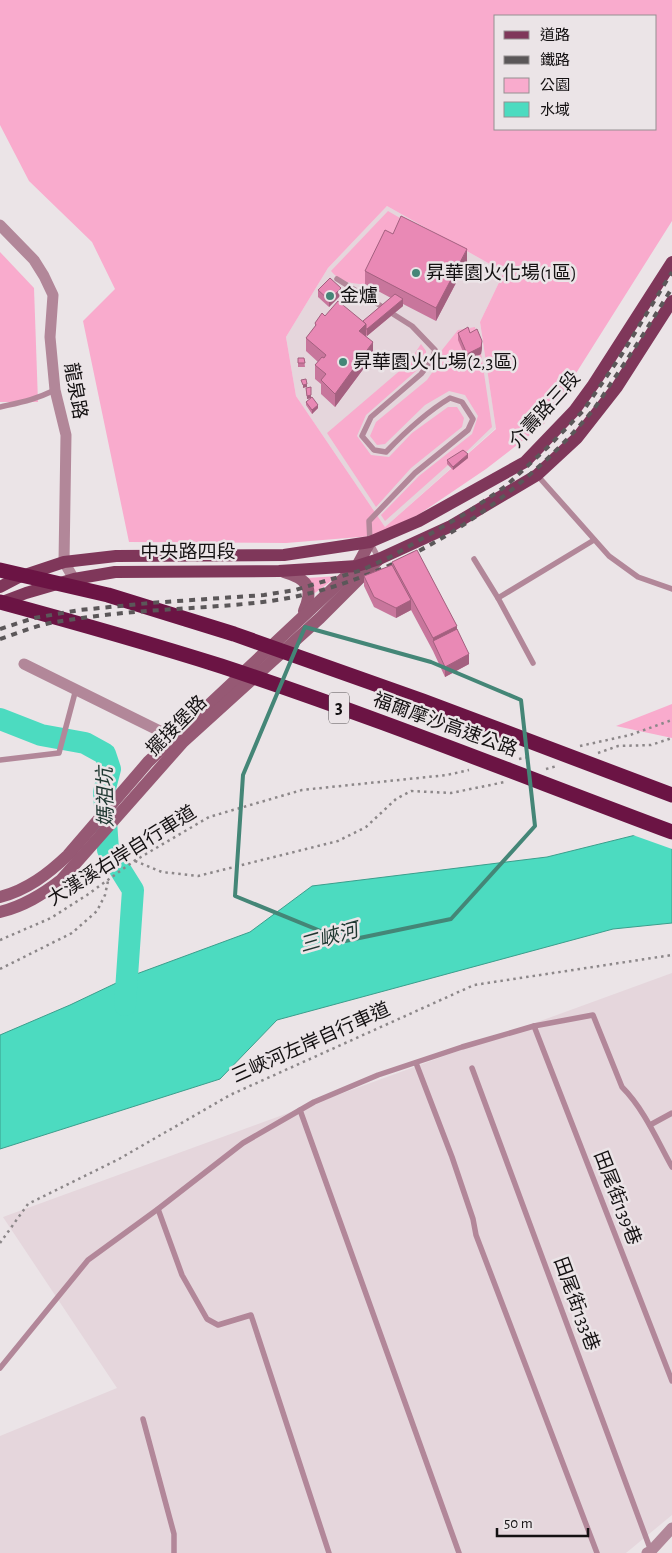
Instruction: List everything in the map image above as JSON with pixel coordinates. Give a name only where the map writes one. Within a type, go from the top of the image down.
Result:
[{"type":"highway","name":"福爾摩沙高速公路","points":[[0,570],[108,595],[234,634],[423,702],[672,796]]},
{"type":"highway","name":"福爾摩沙高速公路","points":[[0,603],[92,627],[221,666],[411,733],[672,832]]},
{"type":"main road","name":"介壽路三段","points":[[370,542],[419,521],[525,462],[574,411],[593,385],[672,262]]},
{"type":"main road","name":"介壽路三段","points":[[379,559],[451,526],[537,475],[577,438],[617,387],[672,301]]},
{"type":"main road","name":"中央路四段","points":[[0,587],[19,577],[64,562],[116,556],[284,555],[370,542]]},
{"type":"main road","name":"中央路四段","points":[[0,603],[74,579],[115,572],[279,571],[357,566],[379,559]]},
{"type":"street","name":"龍泉路","points":[[0,226],[34,260],[53,295],[50,336],[55,390],[66,436],[64,562]]},
{"type":"street","name":"擺接堡路","points":[[0,912],[16,908],[41,896],[73,868],[160,769],[178,740],[302,616],[357,566],[370,542]]},
{"type":"street","name":"擺接堡路","points":[[0,897],[35,883],[54,868],[68,855],[148,762],[178,740],[320,618],[379,559]]},
{"type":"street","points":[[64,562],[74,579]]},
{"type":"street","points":[[279,571],[299,576],[307,585],[310,598],[302,616]]},
{"type":"street","points":[[24,664],[178,740]]},
{"type":"street","points":[[649,1552],[672,1528]]},
{"type":"lane","points":[[337,279],[386,309]]},
{"type":"lane","points":[[379,559],[370,542],[369,521],[415,472],[468,430],[473,419],[462,402],[450,398],[432,409],[407,430],[386,452],[374,450],[362,436],[371,417],[421,374],[432,360],[435,350],[412,326],[393,314]]},
{"type":"lane","points":[[0,406],[16,404],[40,397],[55,390]]},
{"type":"lane","points":[[537,475],[609,556],[638,577],[672,589]]},
{"type":"lane","points":[[498,598],[594,540]]},
{"type":"lane","points":[[474,559],[498,598],[533,663]]},
{"type":"lane","points":[[0,760],[59,754],[76,691]]},
{"type":"lane","points":[[0,1368],[88,1260],[243,1143],[314,1102],[378,1075],[462,1046],[534,1026],[593,1015],[622,1086],[650,1126],[672,1167]]},
{"type":"lane","name":"田尾街139巷","points":[[534,1026],[672,1381]]},
{"type":"lane","points":[[416,1062],[452,1157],[480,1244],[597,1553]]},
{"type":"lane","name":"田尾街133巷","points":[[472,1068],[649,1552]]},
{"type":"lane","points":[[300,1110],[459,1553]]},
{"type":"lane","points":[[650,1126],[672,1113]]},
{"type":"lane","points":[[158,1209],[182,1275],[207,1319],[218,1325],[251,1315],[329,1553]]},
{"type":"lane","points":[[143,1419],[174,1534],[174,1553]]},
{"type":"path","points":[[572,748],[630,735],[672,720]]},
{"type":"path","points":[[589,755],[618,746],[651,745],[672,738]]},
{"type":"path","points":[[514,760],[534,756]]},
{"type":"path","points":[[542,770],[561,764]]},
{"type":"path","name":"大漢溪右岸自行車道","points":[[0,940],[51,918],[134,861],[209,817],[302,790],[447,775],[476,768]]},
{"type":"path","points":[[134,861],[162,872],[198,876],[338,841],[366,827],[396,799],[411,791],[451,793],[495,786],[514,780]]},
{"type":"path","points":[[0,968],[72,933],[97,911],[105,895],[108,879]]},
{"type":"path","name":"三峽河左岸自行車道","points":[[0,1243],[28,1204],[119,1159],[230,1095],[474,985],[672,955]]},
{"type":"highlighted area","points":[[305,627],[431,662],[521,700],[535,826],[451,919],[345,941],[235,896],[243,775]]},
{"type":"shaded area","points":[[387,206],[504,272],[480,322],[496,428],[385,527],[296,396],[286,337],[328,268]]},
{"type":"shaded area","points":[[672,973],[672,1515],[626,1553],[0,1553],[0,1436],[117,1388],[3,1217]]},
{"type":"green space","points":[[0,0],[672,0],[672,221],[544,424],[486,469],[418,515],[372,536],[286,543],[129,542],[83,321],[115,289],[92,242],[29,181],[0,125]],"holes":[[[387,206],[504,272],[480,322],[496,429],[385,527],[296,396],[286,337],[328,268]]]},
{"type":"green space","points":[[388,211],[424,232],[385,244],[365,284],[355,284],[338,278],[331,271]]},
{"type":"green space","points":[[0,252],[34,288],[38,402],[0,402]]},
{"type":"green space","points":[[475,327],[477,336],[467,360],[481,353],[492,427],[464,454],[447,463],[448,465],[385,521],[381,515],[419,476],[472,434],[478,416],[465,395],[449,391],[425,405],[385,444],[377,445],[370,436],[376,422],[427,380],[438,364],[442,350],[458,330]]},
{"type":"green space","points":[[421,344],[426,351],[426,358],[416,371],[366,415],[357,436],[371,455],[389,457],[412,433],[448,407],[457,407],[464,418],[462,427],[411,468],[376,507],[327,433],[403,368]]},
{"type":"green space","points":[[338,576],[315,593],[307,578]]},
{"type":"green space","points":[[672,704],[672,738],[616,726]]},
{"type":"water","name":"三峽河","points":[[672,826],[672,923],[613,929],[277,1020],[220,1079],[0,1149],[0,1035],[131,976],[250,932],[312,886],[547,857]]},
{"type":"pier","points":[[672,824],[672,849],[630,834]]},
{"type":"building","name":"昇華園火化場(1區)","points":[[401,216],[467,249],[436,308],[365,271],[385,230],[393,234]]},
{"type":"building","points":[[330,278],[341,288],[329,300],[318,290]]},
{"type":"building","points":[[395,294],[403,299],[366,329],[366,324],[363,321]]},
{"type":"building","name":"昇華園火化場(2,3區)","points":[[338,301],[366,324],[359,331],[373,342],[335,394],[321,380],[326,374],[315,365],[326,355],[306,338],[322,313],[325,316]]},
{"type":"building","points":[[468,327],[470,333],[477,329],[482,341],[481,347],[467,354],[458,333]]},
{"type":"building","points":[[406,353],[411,356],[407,360],[404,356]]},
{"type":"building","points":[[298,358],[304,358],[305,363],[298,363]]},
{"type":"building","points":[[306,379],[307,384],[303,385],[301,380]]},
{"type":"building","points":[[311,387],[311,395],[307,396],[306,388]]},
{"type":"building","points":[[312,397],[318,405],[312,410],[306,402]]},
{"type":"building","points":[[463,450],[468,454],[453,467],[447,460]]},
{"type":"building","points":[[417,550],[457,626],[433,638],[392,562]]},
{"type":"building","points":[[392,565],[411,600],[396,608],[374,597],[364,576]]},
{"type":"building","points":[[457,629],[469,654],[445,667],[433,641]]},
{"type":"waterway","name":"媽祖坑","points":[[0,719],[41,735],[85,743],[105,754],[110,769],[104,792],[108,850],[133,890],[125,1005]]},
{"type":"railway","points":[[0,629],[34,618],[80,610],[264,595],[295,590],[362,570],[392,556],[468,512],[506,486],[549,446],[583,411],[622,354],[672,272]]},
{"type":"railway","points":[[0,639],[50,623],[105,615],[263,602],[309,594],[354,580],[399,561],[442,538],[483,512],[521,482],[556,450],[597,404],[635,348],[672,288]]},
{"type":"place","name":"昇華園火化場(1區)","points":[[416,273]]},
{"type":"place","name":"金爐","points":[[330,296]]},
{"type":"place","name":"昇華園火化場(2,3區)","points":[[343,362]]}]
